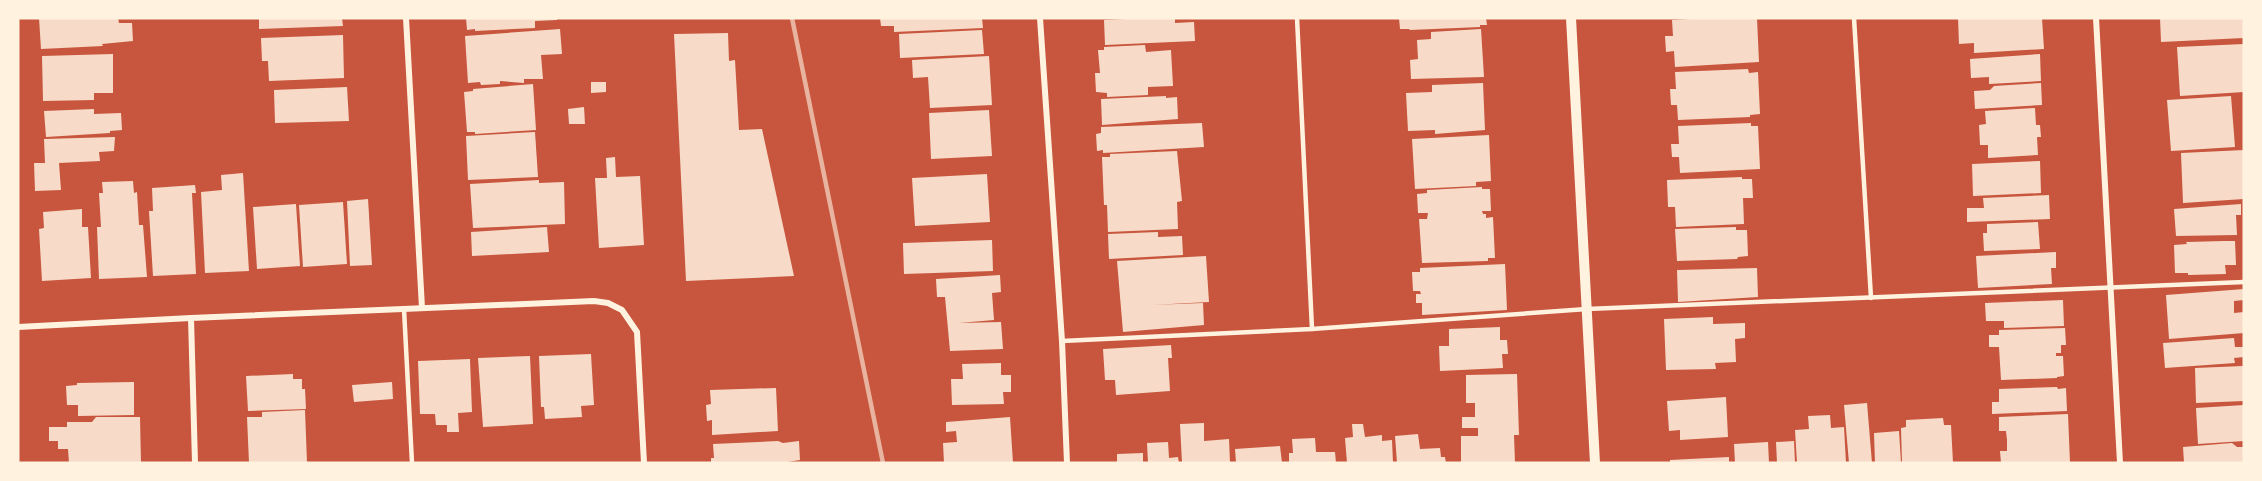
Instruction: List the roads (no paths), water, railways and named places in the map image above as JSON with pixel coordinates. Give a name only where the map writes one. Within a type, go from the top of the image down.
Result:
[{"type":"street","points":[[406,18],[422,308]]},
{"type":"street","points":[[1040,18],[1062,341],[1067,463]]},
{"type":"street","points":[[1571,18],[1595,463]]},
{"type":"street","points":[[2096,18],[2120,463]]},
{"type":"street","points":[[18,327],[594,301],[608,303],[622,310],[637,332],[644,463]]},
{"type":"street","points":[[191,318],[195,463]]},
{"type":"lane","points":[[1297,18],[1312,329]]},
{"type":"lane","points":[[1854,18],[1871,297]]},
{"type":"lane","points":[[1062,341],[1312,329],[1587,309],[2244,282]]},
{"type":"lane","points":[[404,309],[412,463]]},
{"type":"railway","points":[[792,18],[883,463]]}]
